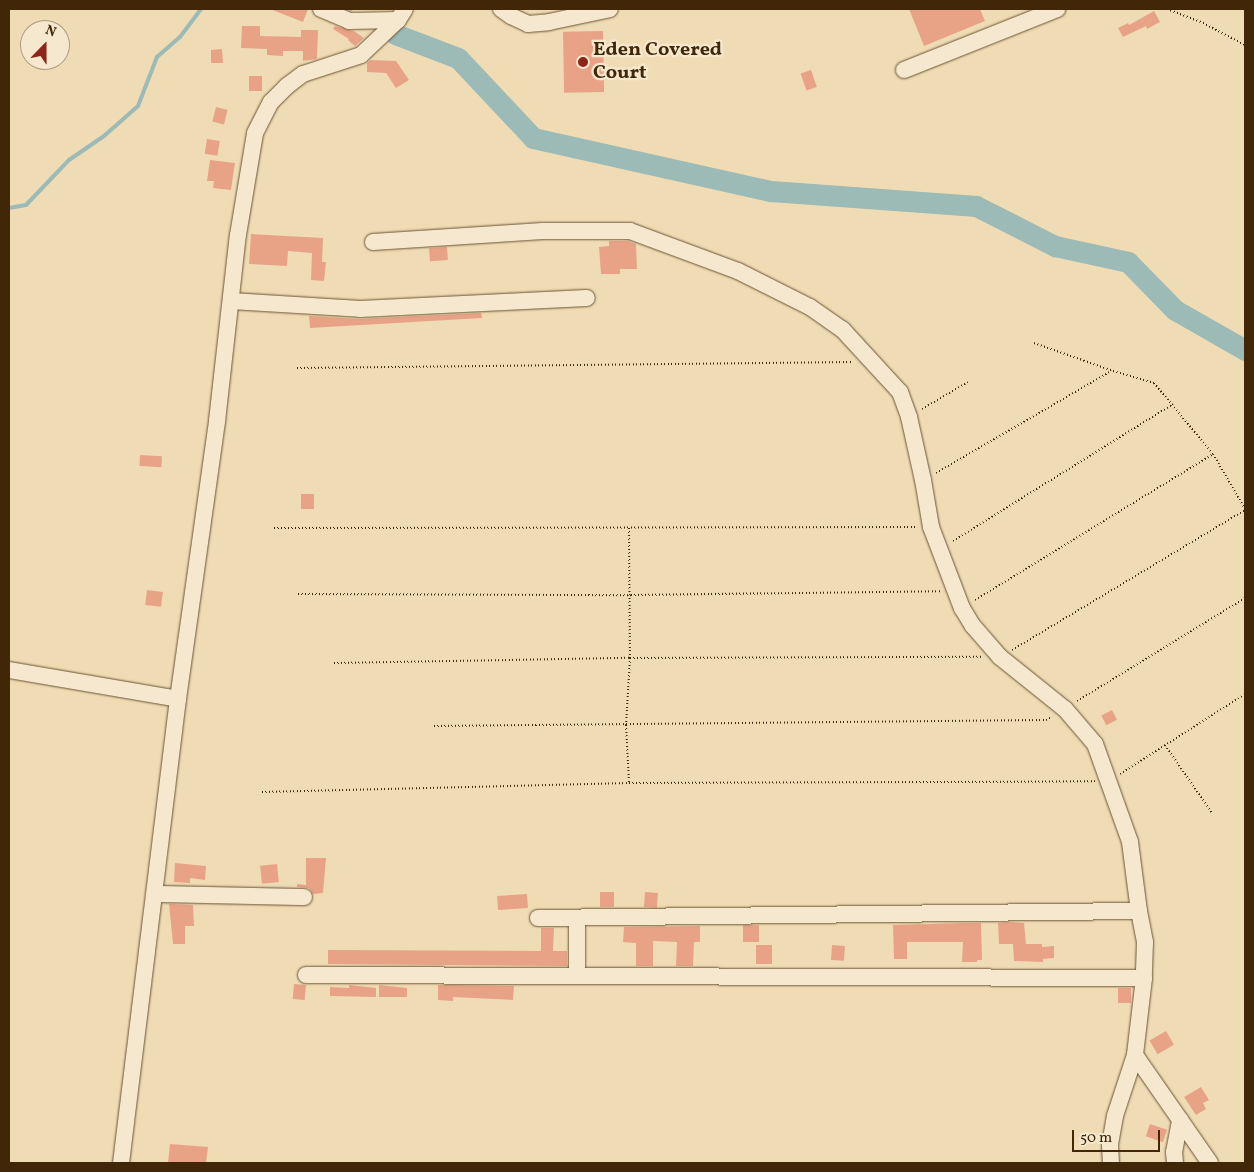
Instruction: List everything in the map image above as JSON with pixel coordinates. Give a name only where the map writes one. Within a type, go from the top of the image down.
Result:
[{"type":"street","points":[[321,9],[349,21],[401,14]]},
{"type":"street","points":[[501,9],[528,24],[549,22],[610,9]]},
{"type":"street","points":[[904,70],[1057,9]]},
{"type":"street","points":[[121,1163],[178,699],[217,421],[245,184],[255,133],[271,102],[287,86],[303,74],[361,56],[401,14]]},
{"type":"street","points":[[373,242],[543,231],[630,231],[738,271],[810,307],[842,329],[874,361],[900,392],[909,416],[923,480],[930,527],[962,608],[973,626],[1000,657],[1065,709],[1095,744],[1130,842],[1145,942],[1144,978],[1135,1054],[1115,1116],[1110,1145],[1111,1163]]},
{"type":"street","points":[[231,301],[360,309],[586,298]]},
{"type":"street","points":[[9,670],[178,699]]},
{"type":"street","points":[[155,894],[304,897]]},
{"type":"street","points":[[538,918],[1139,911]]},
{"type":"street","points":[[577,919],[577,975]]},
{"type":"street","points":[[306,975],[1144,978]]},
{"type":"street","points":[[1135,1054],[1210,1163]]},
{"type":"street","points":[[1175,1163],[1174,1152],[1180,1120]]},
{"type":"path","points":[[1167,9],[1203,23],[1245,45]]},
{"type":"path","points":[[334,662],[630,658],[1000,657],[1245,509],[1213,454],[1174,404],[1154,383],[1113,371],[1034,343]]},
{"type":"path","points":[[298,368],[874,361]]},
{"type":"path","points":[[923,480],[1113,371]]},
{"type":"path","points":[[909,416],[968,382]]},
{"type":"path","points":[[940,549],[1174,404]]},
{"type":"path","points":[[962,608],[1213,454]]},
{"type":"path","points":[[274,528],[930,527]]},
{"type":"path","points":[[629,528],[631,595],[626,725],[629,783]]},
{"type":"path","points":[[298,594],[631,595],[954,591]]},
{"type":"path","points":[[434,726],[1046,720],[1057,716],[1065,709],[1245,598]]},
{"type":"path","points":[[262,792],[629,783],[1109,781],[1245,694]]},
{"type":"path","points":[[1165,745],[1212,812]]},
{"type":"building","points":[[270,9],[308,9],[303,22]]},
{"type":"building","points":[[909,9],[980,9],[985,21],[924,46]]},
{"type":"building","points":[[1154,11],[1160,22],[1147,29],[1146,26],[1123,37],[1118,28],[1128,23],[1129,25]]},
{"type":"building","points":[[242,26],[260,26],[260,36],[301,37],[301,30],[318,30],[317,59],[303,61],[303,51],[283,51],[283,56],[267,55],[267,49],[241,48]]},
{"type":"building","points":[[335,26],[354,31],[364,38],[355,46],[349,39],[333,29]]},
{"type":"building","name":"Eden Covered Court","points":[[603,31],[604,92],[564,93],[563,32]]},
{"type":"building","points":[[222,49],[223,63],[211,63],[211,50]]},
{"type":"building","points":[[371,60],[396,61],[409,80],[396,88],[386,73],[367,72],[367,63]]},
{"type":"building","points":[[811,70],[817,87],[806,91],[801,74]]},
{"type":"building","points":[[249,76],[262,76],[262,91],[249,91]]},
{"type":"building","points":[[216,107],[228,110],[224,124],[212,122]]},
{"type":"building","points":[[207,139],[220,141],[217,156],[205,154]]},
{"type":"building","points":[[210,160],[235,163],[231,190],[213,188],[214,181],[207,181]]},
{"type":"building","points":[[251,234],[323,238],[322,262],[326,262],[324,281],[311,280],[312,253],[288,251],[287,266],[249,264]]},
{"type":"building","points":[[609,241],[628,241],[636,244],[637,269],[620,269],[620,274],[601,274],[599,247],[609,246]]},
{"type":"building","points":[[447,247],[448,260],[430,261],[429,248]]},
{"type":"building","points":[[481,313],[482,318],[310,328],[309,316],[360,319]]},
{"type":"building","points":[[140,455],[162,456],[161,467],[139,466]]},
{"type":"building","points":[[301,494],[314,494],[314,509],[301,509]]},
{"type":"building","points":[[147,590],[163,592],[161,607],[145,605]]},
{"type":"building","points":[[1112,710],[1117,720],[1106,725],[1101,715]]},
{"type":"building","points":[[306,858],[326,858],[323,893],[313,894],[309,888],[297,887],[297,884],[306,885]]},
{"type":"building","points":[[175,863],[206,866],[205,880],[190,878],[190,883],[174,882]]},
{"type":"building","points":[[277,864],[279,882],[262,884],[260,866]]},
{"type":"building","points":[[600,892],[614,892],[614,907],[600,907]]},
{"type":"building","points":[[645,892],[658,893],[657,908],[644,907]]},
{"type":"building","points":[[527,894],[528,908],[498,910],[497,896]]},
{"type":"building","points":[[169,904],[193,905],[194,926],[185,926],[185,944],[173,944]]},
{"type":"building","points":[[981,923],[982,960],[962,962],[963,942],[907,942],[907,959],[894,959],[893,925]]},
{"type":"building","points":[[998,923],[1024,923],[1026,944],[1042,944],[1042,947],[1054,946],[1054,958],[1043,959],[1043,962],[1014,961],[1013,944],[999,944]]},
{"type":"building","points":[[743,925],[759,925],[759,942],[743,942]]},
{"type":"building","points":[[700,926],[700,942],[694,942],[693,966],[676,966],[677,942],[653,941],[653,966],[636,966],[636,943],[623,942],[624,927]]},
{"type":"building","points":[[541,928],[554,928],[553,951],[567,951],[567,966],[328,964],[328,950],[541,951]]},
{"type":"building","points":[[756,945],[772,945],[772,964],[756,964]]},
{"type":"building","points":[[832,945],[845,946],[844,961],[831,960]]},
{"type":"building","points":[[294,984],[306,985],[305,1000],[293,999]]},
{"type":"building","points":[[349,985],[376,988],[376,997],[330,996],[330,987],[349,988]]},
{"type":"building","points":[[379,985],[407,988],[407,997],[379,997]]},
{"type":"building","points":[[438,985],[514,986],[513,1000],[453,997],[453,1001],[438,1000]]},
{"type":"building","points":[[1118,988],[1131,988],[1131,1003],[1118,1003]]},
{"type":"building","points":[[1166,1031],[1174,1045],[1158,1054],[1150,1040]]},
{"type":"building","points":[[1201,1087],[1209,1100],[1203,1103],[1206,1109],[1196,1115],[1184,1097]]},
{"type":"building","points":[[1150,1124],[1167,1130],[1163,1142],[1146,1136]]},
{"type":"building","points":[[170,1144],[208,1147],[206,1163],[168,1163]]},
{"type":"waterway","points":[[9,208],[26,205],[69,160],[104,136],[138,106],[157,57],[180,37],[201,9]]},
{"type":"waterway","points":[[395,34],[458,58],[533,138],[771,191],[976,206],[1055,246],[1128,262],[1175,310],[1245,350]]},
{"type":"place","name":"Eden Covered Court","points":[[583,62]]}]
